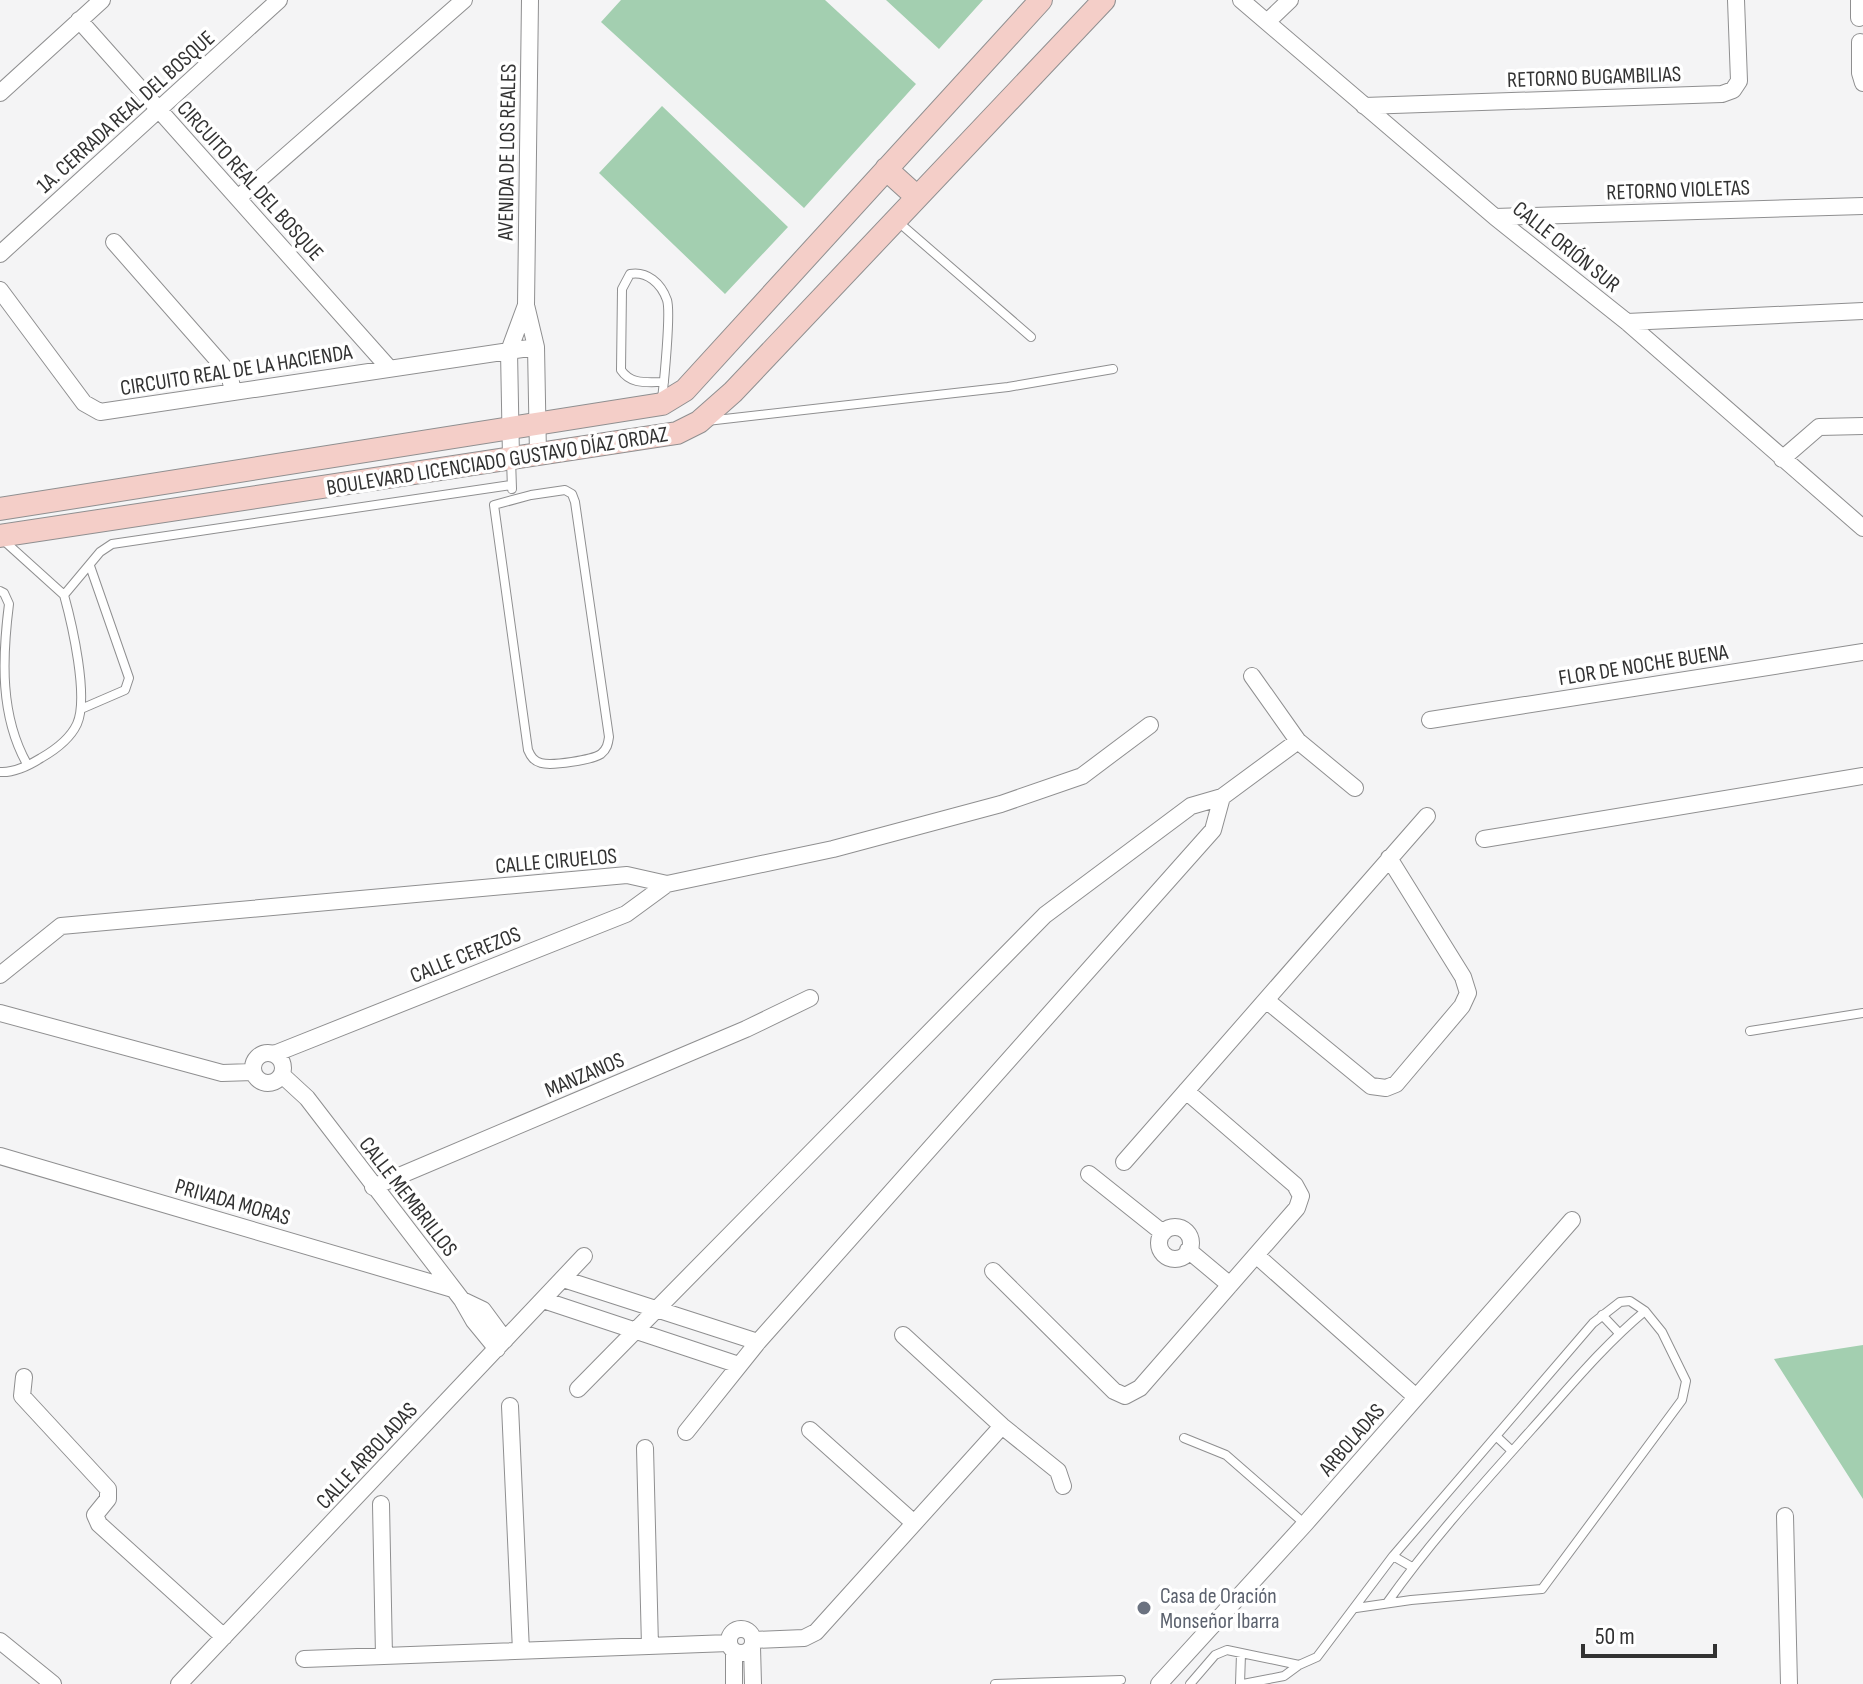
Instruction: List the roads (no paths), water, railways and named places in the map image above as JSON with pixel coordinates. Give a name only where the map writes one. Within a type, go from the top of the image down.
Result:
[{"type":"street","points":[[0,93],[102,0]]},
{"type":"street","name":"1A. CERRADA REAL DEL BOSQUE","points":[[0,254],[279,0]]},
{"type":"street","points":[[238,198],[464,0]]},
{"type":"street","name":"AVENIDA DE LOS REALES","points":[[530,0],[526,305],[536,347],[538,455]]},
{"type":"street","name":"BOULEVARD LICENCIADO GUSTAVO DÍAZ ORDAZ","points":[[0,509],[537,425],[685,390],[1041,0]]},
{"type":"street","name":"BOULEVARD LICENCIADO GUSTAVO DÍAZ ORDAZ","points":[[0,537],[677,433],[699,422],[733,392],[1104,0]]},
{"type":"street","name":"CALLE ORIÓN SUR","points":[[1241,0],[1495,217],[1627,322],[1863,528]]},
{"type":"street","points":[[1267,22],[1290,0]]},
{"type":"street","name":"RETORNO BUGAMBILIAS","points":[[1364,106],[1722,94],[1733,90],[1739,81],[1736,0]]},
{"type":"street","points":[[1859,0],[1859,18]]},
{"type":"street","name":"CIRCUITO REAL DEL BOSQUE","points":[[79,20],[389,368]]},
{"type":"street","points":[[1860,42],[1863,83]]},
{"type":"street","points":[[886,169],[917,197]]},
{"type":"street","name":"RETORNO VIOLETAS","points":[[1495,217],[1863,206]]},
{"type":"street","points":[[114,242],[229,373],[233,392]]},
{"type":"street","name":"CIRCUITO REAL DE LA HACIENDA","points":[[0,290],[84,403],[100,412],[536,347]]},
{"type":"street","name":"AVENIDA DE LOS REALES","points":[[509,351],[526,305]]},
{"type":"street","points":[[1627,322],[1863,311]]},
{"type":"street","points":[[509,351],[511,458]]},
{"type":"street","points":[[1782,459],[1819,427],[1863,426]]},
{"type":"street","name":"FLOR DE NOCHE BUENA","points":[[1430,720],[1863,652]]},
{"type":"street","points":[[1252,676],[1298,741],[1355,788]]},
{"type":"street","name":"CALLE CIRUELOS","points":[[0,975],[61,926],[627,875],[667,884],[833,849],[1001,804],[1082,776],[1150,725]]},
{"type":"street","points":[[578,1389],[1045,915],[1191,806],[1222,797],[1298,741]]},
{"type":"street","points":[[1484,839],[1863,776]]},
{"type":"street","points":[[686,1432],[758,1342],[1213,830],[1222,797]]},
{"type":"street","points":[[1124,1162],[1427,816]]},
{"type":"street","points":[[1266,1000],[1371,1086],[1386,1088],[1396,1084],[1462,1006],[1468,993],[1463,977],[1389,858]]},
{"type":"street","name":"CALLE CEREZOS","points":[[274,1054],[626,914],[667,884]]},
{"type":"street","name":"MANZANOS","points":[[373,1187],[746,1029],[810,998]]},
{"type":"street","points":[[0,1013],[222,1073],[253,1072]]},
{"type":"street","points":[[263,1053],[274,1054],[283,1063],[282,1075],[272,1083],[259,1081],[253,1072],[255,1061],[263,1053]]},
{"type":"street","name":"CALLE MEMBRILLOS","points":[[282,1075],[307,1098],[458,1294],[474,1321],[501,1344]]},
{"type":"street","points":[[993,1271],[1114,1391],[1125,1396],[1140,1388],[1297,1208],[1301,1196],[1295,1185],[1186,1091]]},
{"type":"street","name":"PRIVADA MORAS","points":[[0,1156],[458,1294]]},
{"type":"street","points":[[1089,1174],[1163,1233],[1160,1248],[1166,1256],[1181,1257],[1188,1250],[1230,1285]]},
{"type":"street","name":"ARBOLADAS","points":[[1159,1684],[1305,1524],[1572,1220]]},
{"type":"street","points":[[1256,1255],[1416,1397]]},
{"type":"street","name":"CALLE ARBOLADAS","points":[[179,1684],[584,1256]]},
{"type":"street","points":[[563,1279],[758,1342]]},
{"type":"street","points":[[543,1300],[739,1365]]},
{"type":"street","points":[[903,1335],[1002,1426],[1058,1471],[1063,1486]]},
{"type":"street","points":[[24,1377],[22,1396],[108,1489],[108,1499],[95,1515],[99,1524],[224,1637]]},
{"type":"street","points":[[510,1406],[521,1651]]},
{"type":"street","points":[[753,1643],[804,1638],[816,1632],[1002,1426]]},
{"type":"street","points":[[810,1430],[914,1523]]},
{"type":"street","points":[[645,1448],[650,1646]]},
{"type":"street","points":[[381,1504],[384,1656]]},
{"type":"street","points":[[1785,1516],[1789,1684]]},
{"type":"street","points":[[734,1684],[731,1647],[734,1632],[740,1629],[746,1630],[753,1643],[753,1684]]},
{"type":"street","points":[[0,1641],[53,1684]]},
{"type":"street","points":[[304,1659],[650,1646],[731,1647]]},
{"type":"lane","points":[[896,220],[1031,337]]},
{"type":"lane","points":[[640,273],[656,281],[668,301],[663,393],[627,378],[621,370],[622,289],[630,274],[640,273]]},
{"type":"lane","points":[[699,422],[1008,387],[1113,369]]},
{"type":"lane","points":[[511,458],[512,499]]},
{"type":"lane","points":[[64,595],[100,552],[112,544],[511,485]]},
{"type":"lane","points":[[565,490],[572,494],[575,502],[609,737],[602,753],[594,757],[553,765],[531,758],[528,750],[494,505],[512,499],[565,490]]},
{"type":"lane","points":[[0,537],[64,595],[75,632],[81,709],[77,724],[68,738],[37,761],[7,773],[0,772]]},
{"type":"lane","points":[[81,709],[125,690],[129,678],[90,566]]},
{"type":"lane","points":[[0,591],[9,604],[2,683],[5,712],[15,747],[27,764]]},
{"type":"lane","points":[[1750,1031],[1863,1013]]},
{"type":"lane","points":[[1241,1654],[1241,1684],[1284,1676],[1317,1657],[1393,1556],[1602,1315],[1620,1302],[1630,1301],[1645,1311],[1662,1332],[1686,1381],[1682,1400],[1542,1589],[1356,1608]]},
{"type":"lane","points":[[1387,1603],[1412,1567],[1512,1451],[1619,1333],[1645,1311]]},
{"type":"lane","points":[[1602,1315],[1619,1333]]},
{"type":"lane","points":[[1496,1436],[1512,1451]]},
{"type":"lane","points":[[1184,1438],[1226,1455],[1305,1524]]},
{"type":"lane","points":[[1393,1556],[1412,1567]]},
{"type":"lane","points":[[1190,1684],[1215,1655],[1227,1650],[1299,1665]]},
{"type":"lane","points":[[995,1684],[1121,1680]]},
{"type":"place","name":"Casa de Oración Monseñor Ibarra","points":[[1144,1608]]}]
